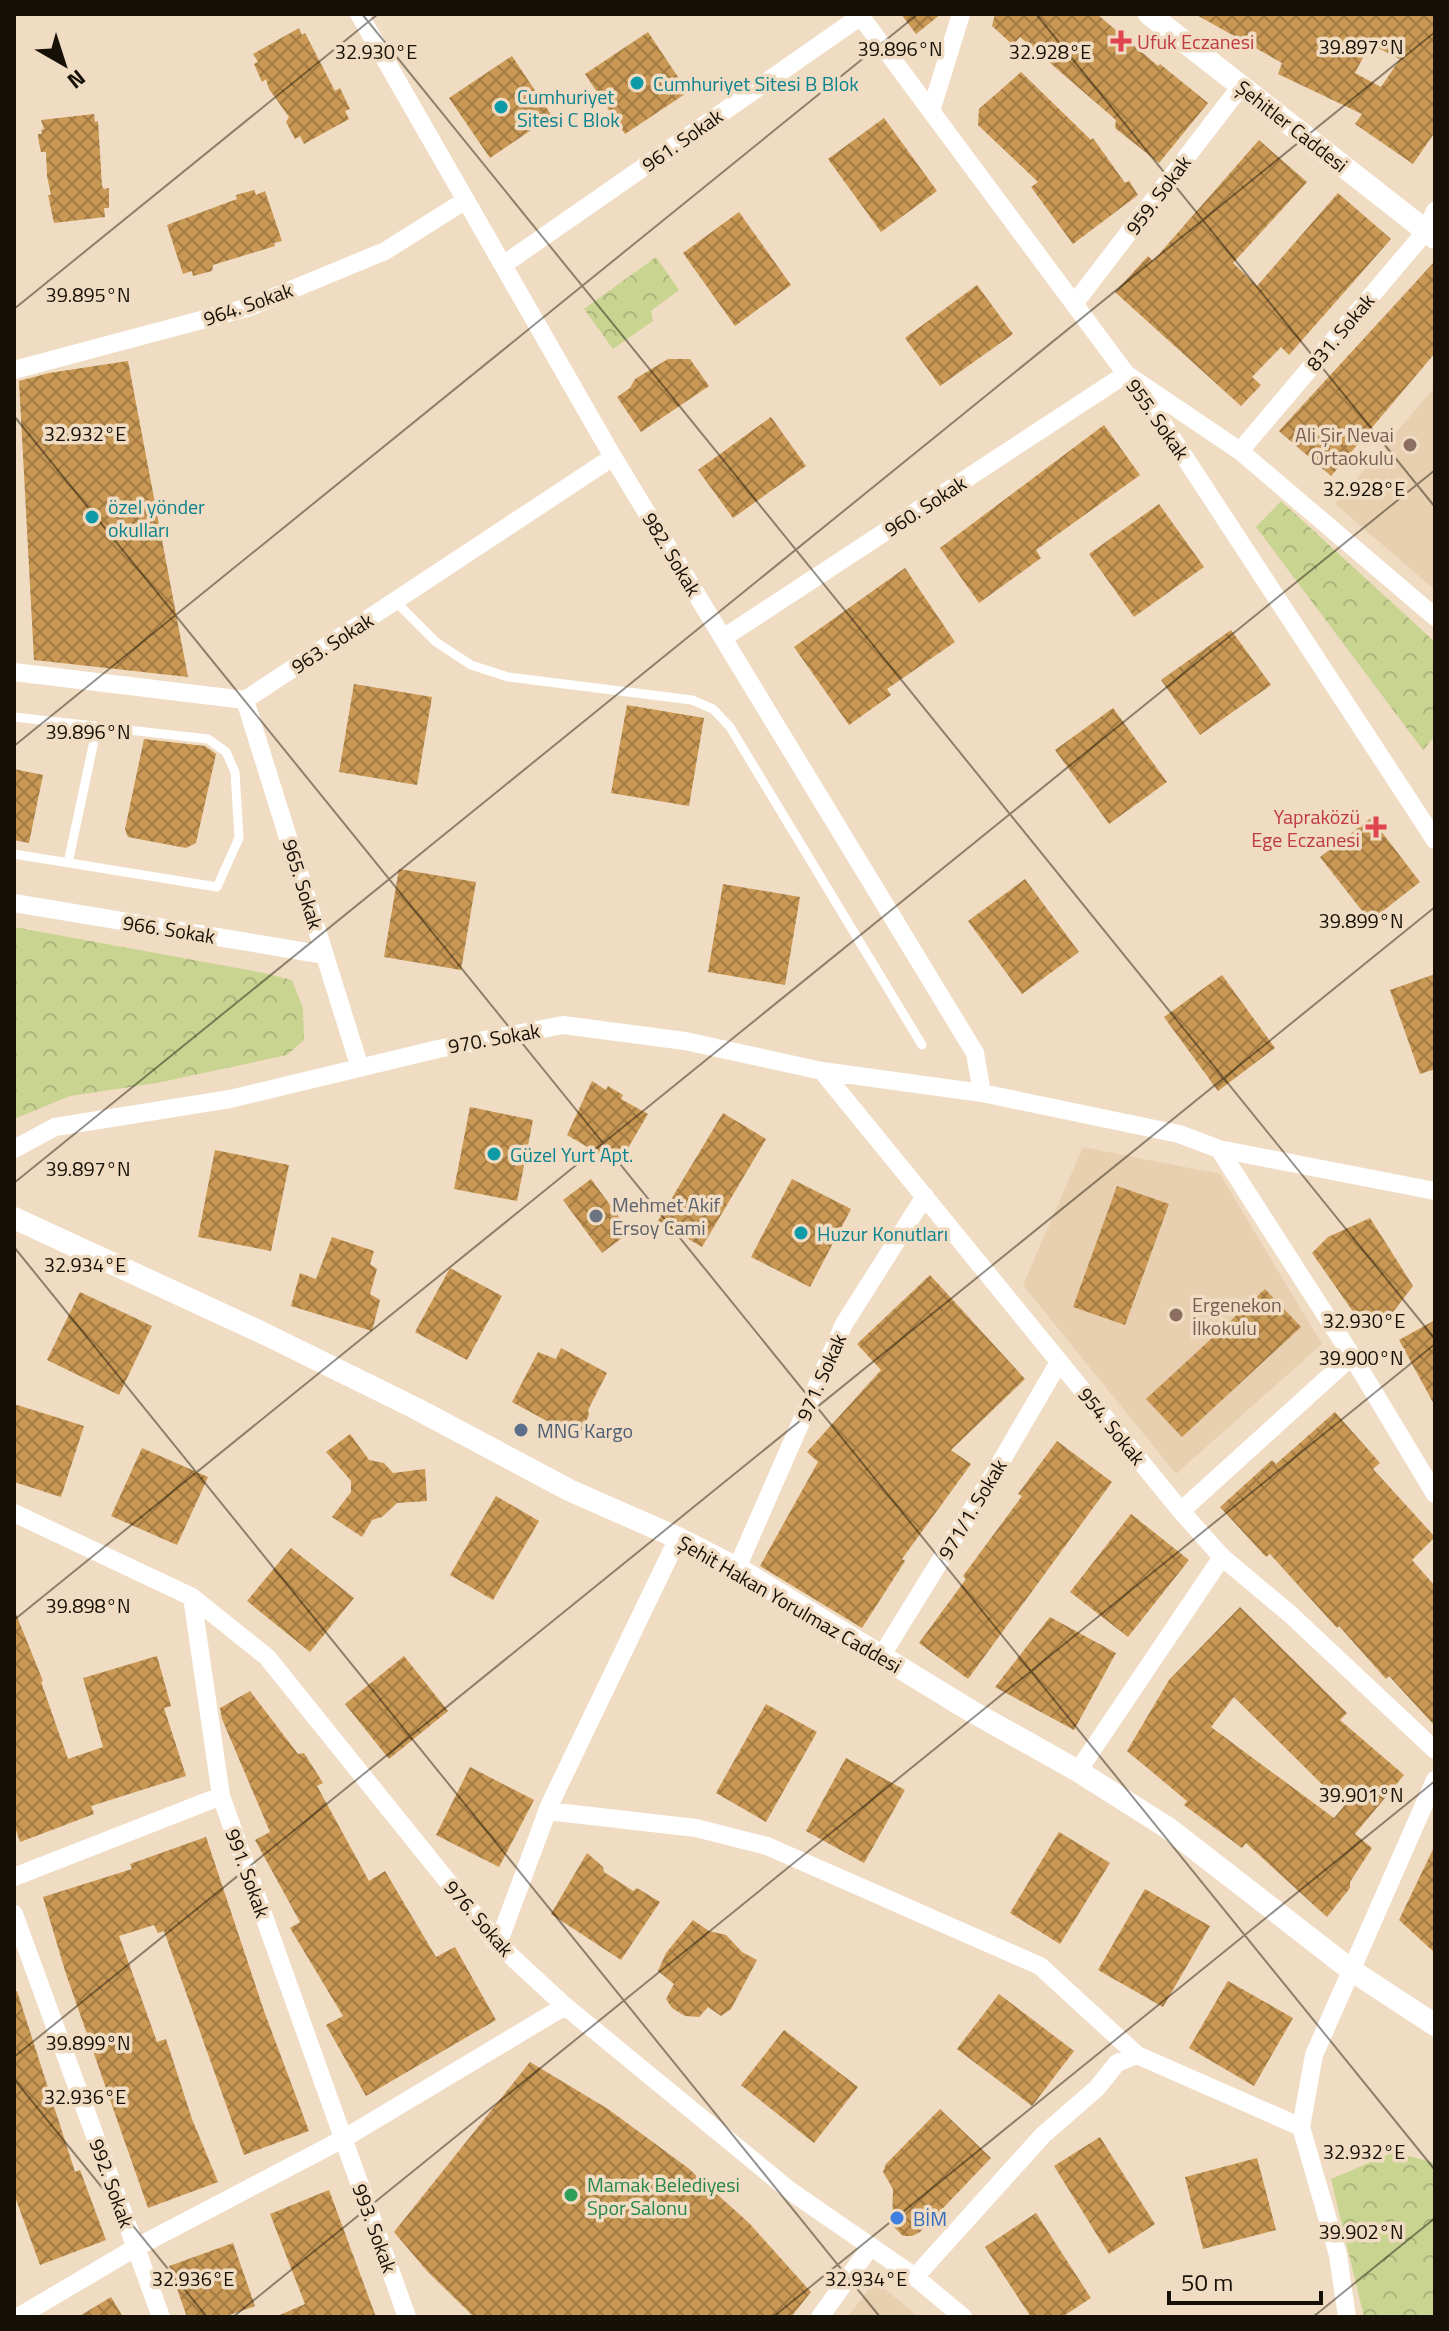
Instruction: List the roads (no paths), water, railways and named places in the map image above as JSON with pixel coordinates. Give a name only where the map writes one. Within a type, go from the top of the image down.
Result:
[{"type":"street","name":"982. Sokak","points":[[359,14],[613,457],[975,1053],[982,1093]]},
{"type":"street","points":[[931,111],[961,14]]},
{"type":"street","name":"Şehitler Caddesi","points":[[1149,14],[1432,227]]},
{"type":"street","name":"955. Sokak","points":[[860,15],[1178,447],[1435,840]]},
{"type":"street","name":"961. Sokak","points":[[503,265],[860,15]]},
{"type":"street","name":"959. Sokak","points":[[1074,304],[1241,86]]},
{"type":"street","name":"964. Sokak","points":[[14,370],[250,307],[385,251],[466,200]]},
{"type":"street","name":"831. Sokak","points":[[1240,451],[1432,227]]},
{"type":"street","points":[[1126,374],[1240,451],[1435,617]]},
{"type":"street","name":"960. Sokak","points":[[723,638],[1126,374]]},
{"type":"street","name":"963. Sokak","points":[[245,700],[613,457]]},
{"type":"street","points":[[14,672],[245,700]]},
{"type":"street","name":"965. Sokak","points":[[245,700],[360,1068]]},
{"type":"street","name":"966. Sokak","points":[[14,903],[325,955]]},
{"type":"street","name":"970. Sokak","points":[[14,1149],[55,1127],[230,1099],[438,1049],[563,1025],[685,1041],[822,1071],[982,1093],[1179,1134],[1219,1149],[1435,1191]]},
{"type":"street","name":"954. Sokak","points":[[822,1071],[1181,1511],[1222,1557],[1290,1614],[1435,1750]]},
{"type":"street","points":[[1219,1149],[1352,1356],[1435,1494]]},
{"type":"street","name":"971. Sokak","points":[[737,1568],[844,1324],[925,1196]]},
{"type":"street","name":"Şehit Hakan Yorulmaz Caddesi","points":[[14,1218],[267,1335],[415,1408],[569,1490],[737,1568],[1168,1828],[1351,1970],[1435,2025]]},
{"type":"street","points":[[1181,1511],[1352,1356]]},
{"type":"street","name":"971/1. Sokak","points":[[882,1655],[1059,1362]]},
{"type":"street","name":"976. Sokak","points":[[14,1513],[192,1597],[267,1657],[498,1944],[565,2006],[789,2190],[915,2277],[963,2317]]},
{"type":"street","points":[[498,1944],[547,1811],[678,1538]]},
{"type":"street","points":[[1078,1771],[1222,1557]]},
{"type":"street","name":"991. Sokak","points":[[192,1597],[221,1796],[343,2139]]},
{"type":"street","points":[[1347,2317],[1338,2255],[1301,2127],[1314,2055],[1435,1780]]},
{"type":"street","points":[[14,1877],[221,1796]]},
{"type":"street","points":[[547,1811],[696,1828],[767,1846],[1040,1966],[1137,2055],[1301,2127]]},
{"type":"street","name":"992. Sokak","points":[[14,1914],[161,2317]]},
{"type":"street","points":[[18,2317],[135,2248],[343,2139],[565,2006]]},
{"type":"street","points":[[915,2277],[1043,2135],[1097,2088],[1117,2063],[1137,2055]]},
{"type":"street","name":"993. Sokak","points":[[343,2139],[407,2317]]},
{"type":"street","points":[[820,2317],[871,2246]]},
{"type":"lane","points":[[395,601],[436,642],[471,665],[508,677],[692,700],[713,709],[730,727],[922,1045]]},
{"type":"lane","points":[[14,717],[208,739],[226,752],[235,772],[239,838],[217,887],[14,854]]},
{"type":"lane","points":[[68,863],[97,727]]},
{"type":"place","name":"Ufuk Eczanesi","points":[[1121,41]]},
{"type":"place","name":"Cumhuriyet Sitesi B Blok","points":[[637,83]]},
{"type":"place","name":"Cumhuriyet Sitesi C Blok","points":[[501,107]]},
{"type":"place","name":"Ali Şir Nevai Ortaokulu","points":[[1410,445]]},
{"type":"place","name":"özel yönder okulları","points":[[92,517]]},
{"type":"place","name":"Yapraközü Ege Eczanesi","points":[[1376,827]]},
{"type":"place","name":"Güzel Yurt Apt.","points":[[494,1154]]},
{"type":"place","name":"Mehmet Akif Ersoy Cami","points":[[596,1216]]},
{"type":"place","name":"Huzur Konutları","points":[[801,1233]]},
{"type":"place","name":"Ergenekon İlkokulu","points":[[1176,1315]]},
{"type":"place","name":"MNG Kargo","points":[[521,1430]]},
{"type":"place","name":"Mamak Belediyesi Spor Salonu","points":[[571,2195]]},
{"type":"place","name":"BİM","points":[[897,2218]]}]
